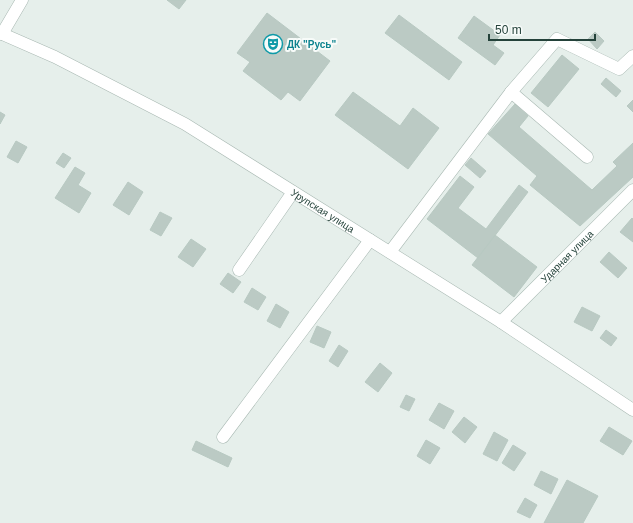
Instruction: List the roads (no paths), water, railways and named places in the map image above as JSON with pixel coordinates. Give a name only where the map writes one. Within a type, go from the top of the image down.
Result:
[{"type":"street","points":[[1,34],[22,0]]},
{"type":"street","name":"Урупская улица","points":[[1,34],[55,57],[185,124],[501,322],[633,410]]},
{"type":"street","points":[[390,252],[511,92],[557,39],[619,69],[633,56]]},
{"type":"street","points":[[511,92],[587,157]]},
{"type":"street","name":"Ударная улица","points":[[501,322],[633,190]]},
{"type":"street","points":[[239,270],[293,192]]},
{"type":"street","points":[[224,437],[370,240]]},
{"type":"place","name":"ДК \"Русь\"","points":[[273,44]]}]
